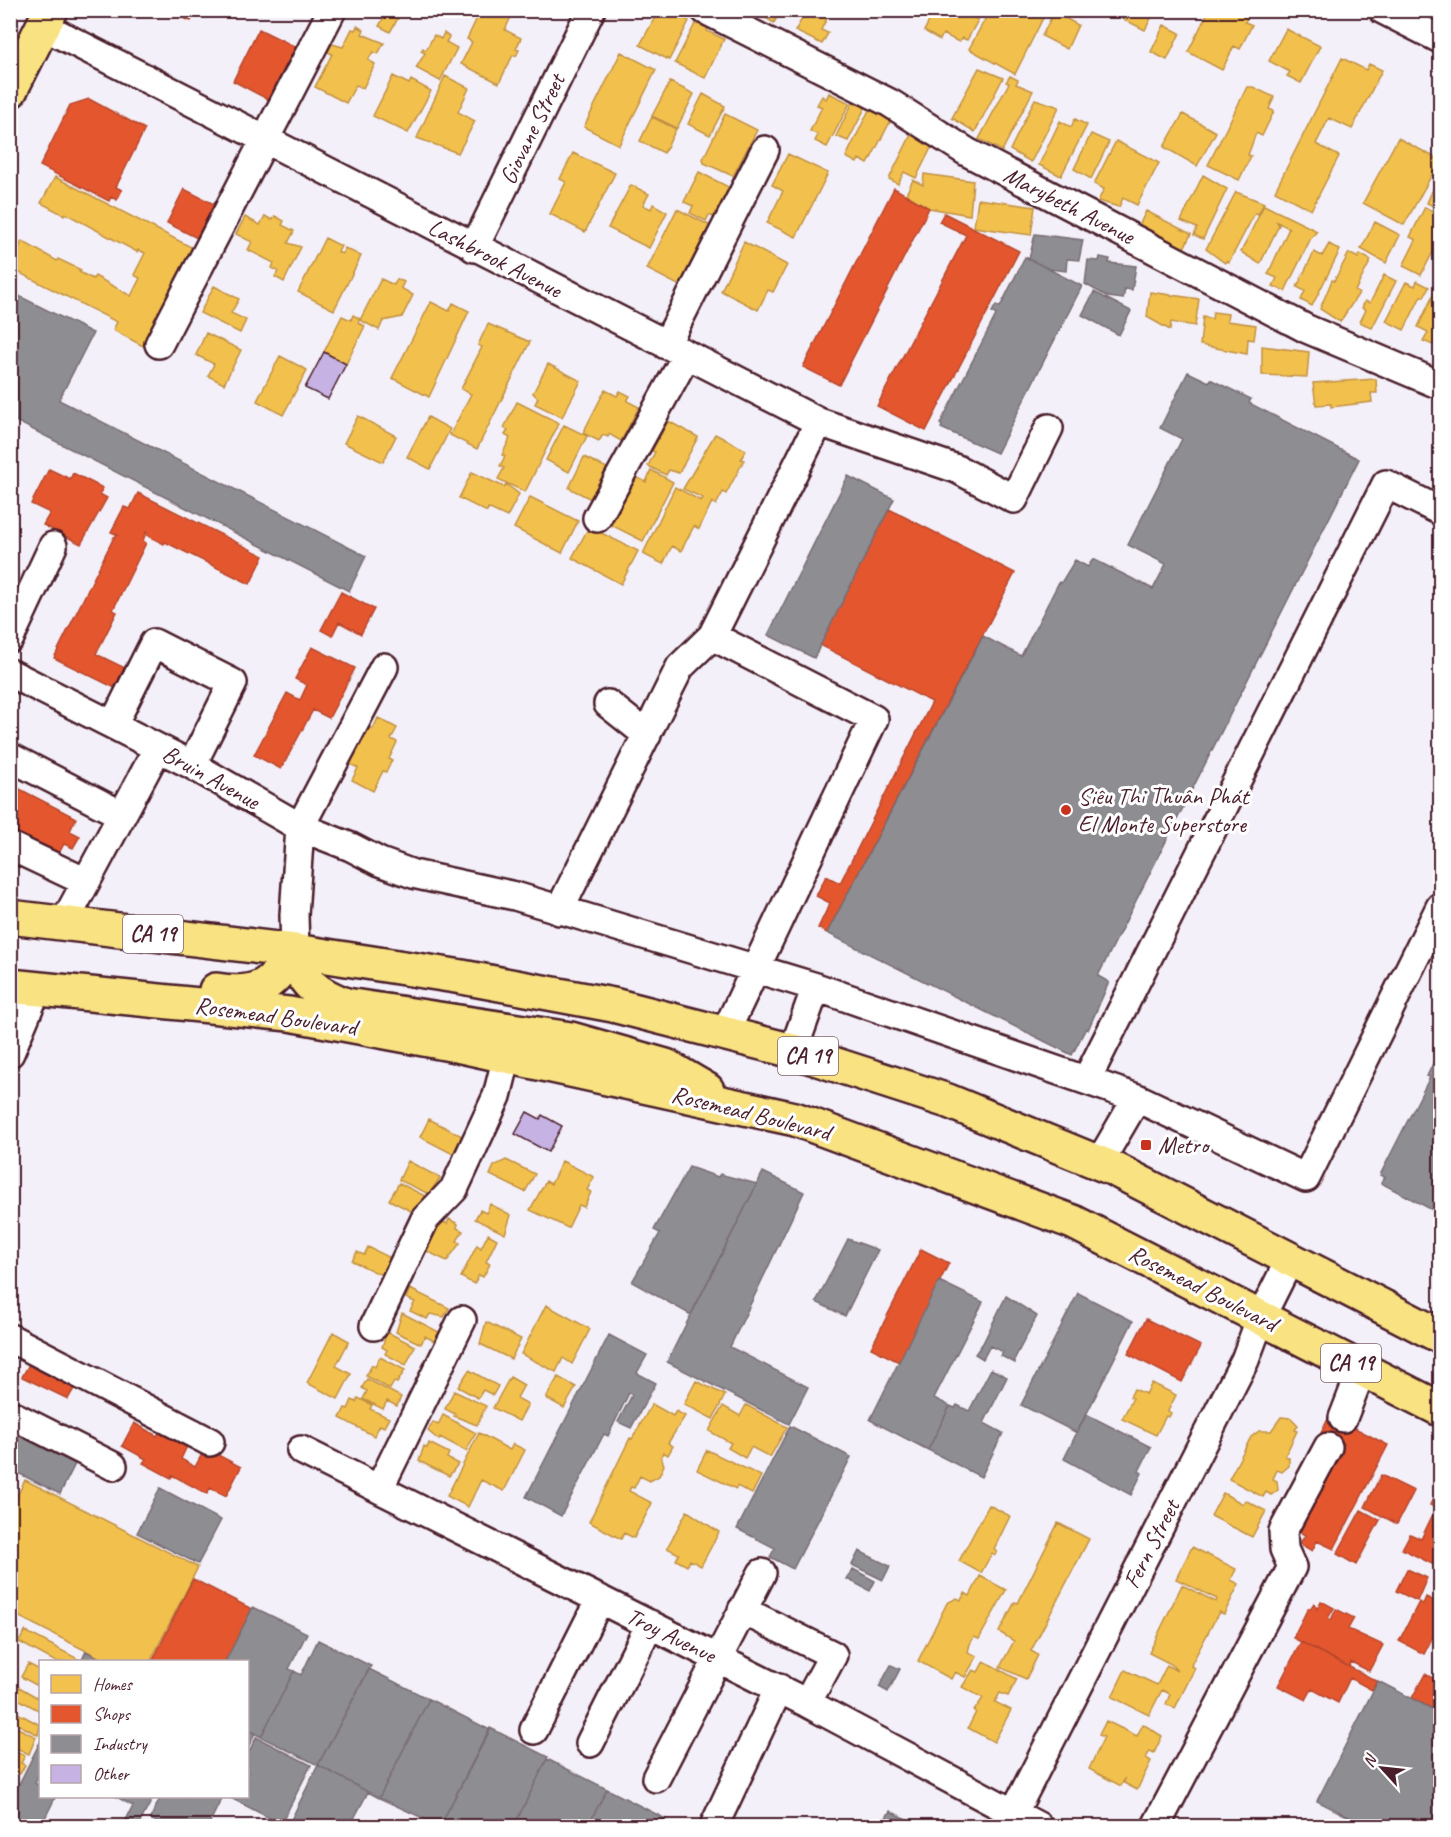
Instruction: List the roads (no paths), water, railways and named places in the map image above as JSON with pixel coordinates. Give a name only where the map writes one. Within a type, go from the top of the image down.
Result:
[{"type":"main road","points":[[10,91],[47,18]]},
{"type":"main road","name":"CA 19","points":[[10,917],[295,951],[462,977],[602,1003],[793,1051],[948,1101],[1099,1163],[1440,1336]]},
{"type":"main road","points":[[24,988],[52,976],[75,972],[102,972],[237,993],[256,991],[274,979],[295,951]]},
{"type":"main road","points":[[295,951],[297,969],[304,981],[333,1000],[346,1005],[571,1040],[666,1066],[701,1084],[724,1103]]},
{"type":"main road","name":"Rosemead Boulevard","points":[[24,988],[289,1014],[507,1056],[795,1119],[1073,1222],[1440,1409]]},
{"type":"street","points":[[159,344],[267,141],[332,10]]},
{"type":"street","name":"Giovane Street","points":[[474,248],[591,10]]},
{"type":"street","name":"Marybeth Avenue","points":[[705,10],[890,102],[967,152],[1297,323],[1440,385]]},
{"type":"street","points":[[1383,10],[1440,39]]},
{"type":"street","name":"Lashbrook Avenue","points":[[47,18],[267,141],[819,422],[957,470],[1014,499],[1049,428]]},
{"type":"street","points":[[597,518],[676,351],[765,150]]},
{"type":"street","points":[[559,911],[680,667],[712,636],[819,422]]},
{"type":"street","points":[[1087,1079],[1386,484],[1440,511]]},
{"type":"street","points":[[10,638],[53,546]]},
{"type":"street","points":[[712,636],[874,719],[725,1033]]},
{"type":"street","points":[[113,725],[154,643],[233,683],[192,765]]},
{"type":"street","points":[[295,951],[294,915],[300,827],[384,667]]},
{"type":"street","name":"Bruin Avenue","points":[[10,673],[192,765],[300,827],[413,874],[515,896],[756,968],[1087,1079],[1137,1098],[1306,1178],[1440,907]]},
{"type":"street","points":[[608,704],[647,735]]},
{"type":"street","points":[[64,923],[158,748]]},
{"type":"street","points":[[18,766],[122,815]]},
{"type":"street","points":[[10,846],[86,882]]},
{"type":"street","points":[[793,1051],[816,987]]},
{"type":"street","points":[[10,1053],[24,988]]},
{"type":"street","points":[[374,1326],[425,1220],[454,1189],[497,1096],[507,1056]]},
{"type":"street","points":[[1099,1163],[1137,1098]]},
{"type":"street","name":"Fern Street","points":[[1010,1821],[1245,1360],[1261,1317],[1290,1259]]},
{"type":"street","points":[[379,1489],[462,1320]]},
{"type":"street","points":[[10,1338],[210,1442]]},
{"type":"street","points":[[1343,1418],[1362,1369]]},
{"type":"street","points":[[10,1414],[113,1466]]},
{"type":"street","points":[[1156,1827],[1292,1567],[1284,1549],[1283,1531],[1328,1447]]},
{"type":"street","name":"Troy Avenue","points":[[301,1450],[779,1688],[1010,1821],[1038,1827]]},
{"type":"street","points":[[656,1778],[762,1573]]},
{"type":"street","points":[[534,1730],[600,1599]]},
{"type":"street","points":[[742,1610],[833,1655],[807,1703]]},
{"type":"street","points":[[590,1743],[650,1624]]},
{"type":"street","points":[[714,1827],[779,1688]]},
{"type":"place","name":"Siêu Thi Thuân Phát El Monte Superstore","points":[[1066,810]]},
{"type":"place","name":"Metro","points":[[1146,1145]]}]
